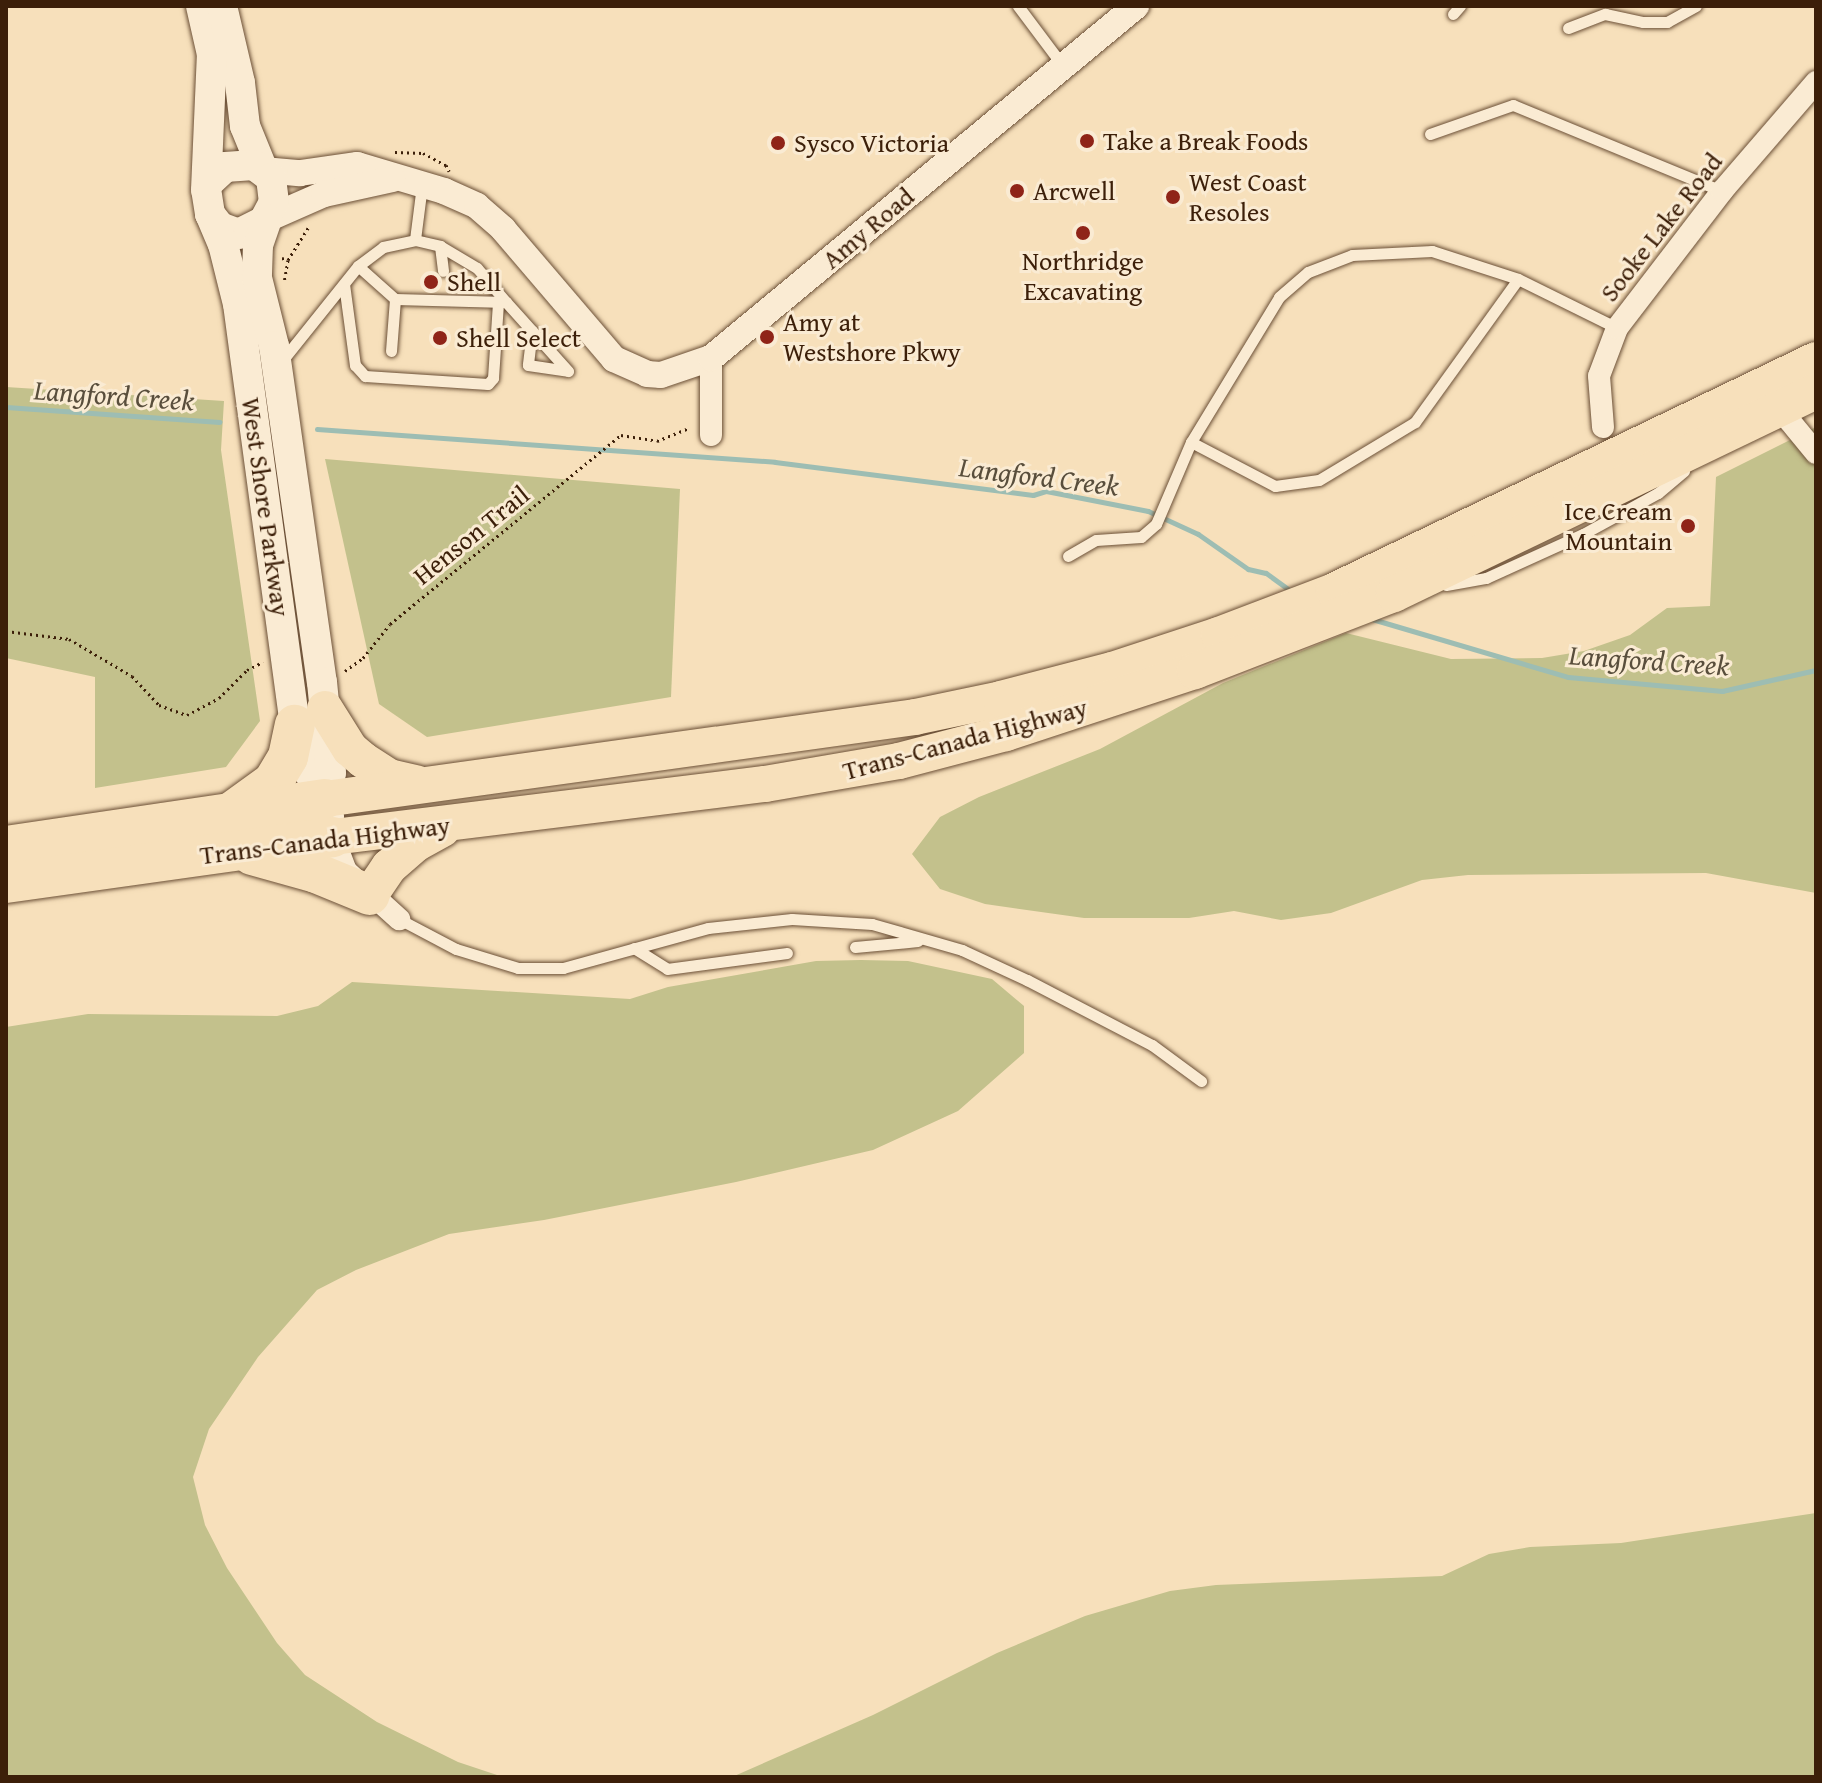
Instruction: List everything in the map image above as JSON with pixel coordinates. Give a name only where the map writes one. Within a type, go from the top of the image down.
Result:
[{"type":"highway","name":"Trans-Canada Highway","points":[[6,846],[422,784],[915,717],[1001,699],[1219,635],[1334,591],[1816,360]]},
{"type":"highway","name":"Trans-Canada Highway","points":[[6,883],[333,837],[735,789],[899,761],[1137,692],[1394,594],[1816,391]]},
{"type":"highway","points":[[1334,591],[1443,552],[1750,408],[1779,408]]},
{"type":"highway","points":[[231,813],[273,782],[322,705],[350,749],[363,760],[389,777],[422,784]]},
{"type":"highway","points":[[333,837],[372,819],[398,813],[639,772],[695,749]]},
{"type":"highway","points":[[220,852],[283,862],[385,907],[389,867],[417,843],[450,825]]},
{"type":"main road","points":[[201,6],[212,54],[214,177],[210,214],[220,227],[239,234],[288,217],[275,194],[271,178],[263,170],[246,163],[214,177]]},
{"type":"main road","points":[[222,6],[240,83],[245,126],[263,170]]},
{"type":"main road","name":"West Shore Parkway","points":[[210,214],[223,244],[238,304],[322,705]]},
{"type":"main road","name":"West Shore Parkway","points":[[288,217],[256,262],[259,293],[276,298],[278,367],[322,705],[310,774],[325,799],[333,837]]},
{"type":"street","name":"Amy Road","points":[[263,170],[300,173],[357,165],[477,206],[503,229],[614,359],[647,374],[661,375],[711,358],[1136,6]]},
{"type":"street","name":"Sooke Lake Road","points":[[1603,427],[1599,376],[1617,328],[1722,191],[1816,82]]},
{"type":"street","name":"Amy Road","points":[[288,217],[324,194],[394,179]]},
{"type":"street","points":[[711,358],[711,435]]},
{"type":"street","points":[[1779,408],[1816,453]]},
{"type":"street","points":[[333,837],[346,871],[385,907]]},
{"type":"lane","points":[[1018,6],[1063,66]]},
{"type":"lane","points":[[1568,28],[1605,14],[1643,22],[1667,22],[1696,6]]},
{"type":"lane","points":[[1430,134],[1513,105],[1722,191]]},
{"type":"lane","points":[[415,240],[422,185]]},
{"type":"lane","points":[[278,367],[358,266],[383,247],[415,240],[440,246],[477,268],[502,302],[532,331]]},
{"type":"lane","points":[[440,246],[443,271]]},
{"type":"lane","points":[[1068,556],[1096,540],[1141,537],[1156,524],[1191,442],[1279,297],[1308,272],[1352,255],[1432,251],[1518,279],[1617,328]]},
{"type":"lane","points":[[358,266],[395,299],[502,302]]},
{"type":"lane","points":[[1191,442],[1275,486],[1319,480],[1415,422],[1518,279]]},
{"type":"lane","points":[[344,284],[355,365],[365,376],[488,384],[493,378],[502,302]]},
{"type":"lane","points":[[391,351],[395,299]]},
{"type":"lane","points":[[385,907],[456,949],[518,968],[563,968],[708,928],[792,919],[872,924],[962,950],[1152,1045],[1201,1081]]},
{"type":"lane","points":[[855,947],[927,940]]},
{"type":"lane","points":[[634,948],[667,969],[787,953]]},
{"type":"path","points":[[384,153],[423,153],[446,165]]},
{"type":"path","points":[[276,298],[285,259],[296,242],[288,217]]},
{"type":"path","name":"Henson Trail","points":[[322,705],[344,671],[363,658],[390,624],[621,435],[657,441],[672,438],[686,432],[711,406]]},
{"type":"path","points":[[6,631],[55,636],[78,643],[132,676],[159,705],[187,715],[219,698],[247,670],[265,661]]},
{"type":"shaded area","points":[[6,387],[224,401],[221,450],[260,721],[226,767],[95,788],[95,677],[6,658]]},
{"type":"shaded area","points":[[1816,427],[1816,893],[1706,873],[1468,875],[1422,880],[1331,913],[1281,920],[1234,911],[1189,918],[1084,918],[985,904],[940,889],[912,854],[940,817],[979,797],[1100,749],[1223,683],[1346,633],[1451,659],[1542,658],[1584,651],[1630,635],[1667,608],[1710,606],[1716,477]]},
{"type":"shaded area","points":[[325,459],[680,489],[671,697],[427,737],[379,704]]},
{"type":"shaded area","points":[[816,961],[908,961],[992,979],[1024,1006],[1024,1053],[958,1111],[873,1150],[736,1182],[544,1220],[449,1234],[356,1270],[317,1290],[258,1357],[209,1429],[193,1477],[205,1525],[227,1568],[277,1643],[305,1675],[377,1722],[458,1762],[503,1777],[6,1777],[6,1027],[88,1014],[277,1016],[318,1006],[352,982],[630,999],[668,987]]},
{"type":"shaded area","points":[[1816,1513],[1816,1777],[732,1777],[873,1715],[997,1653],[1085,1616],[1170,1591],[1216,1585],[1442,1576],[1489,1554],[1530,1547],[1621,1543]]},
{"type":"waterway","name":"Langford Creek","points":[[6,407],[219,422]]},
{"type":"waterway","name":"Langford Creek","points":[[317,429],[775,462],[1033,495],[1046,491],[1148,511],[1198,534],[1248,569],[1266,573],[1291,591]]},
{"type":"waterway","name":"Langford Creek","points":[[1372,619],[1568,677],[1722,691],[1816,670]]},
{"type":"place","name":"Take a Break Foods","points":[[1087,141]]},
{"type":"place","name":"Sysco Victoria","points":[[778,143]]},
{"type":"place","name":"Arcwell","points":[[1017,191]]},
{"type":"place","name":"West Coast Resoles","points":[[1173,197]]},
{"type":"place","name":"Northridge Excavating","points":[[1083,233]]},
{"type":"place","name":"Shell","points":[[431,282]]},
{"type":"place","name":"Amy at Westshore Pkwy","points":[[767,337]]},
{"type":"place","name":"Shell Select","points":[[440,338]]},
{"type":"place","name":"Ice Cream Mountain","points":[[1688,526]]}]
